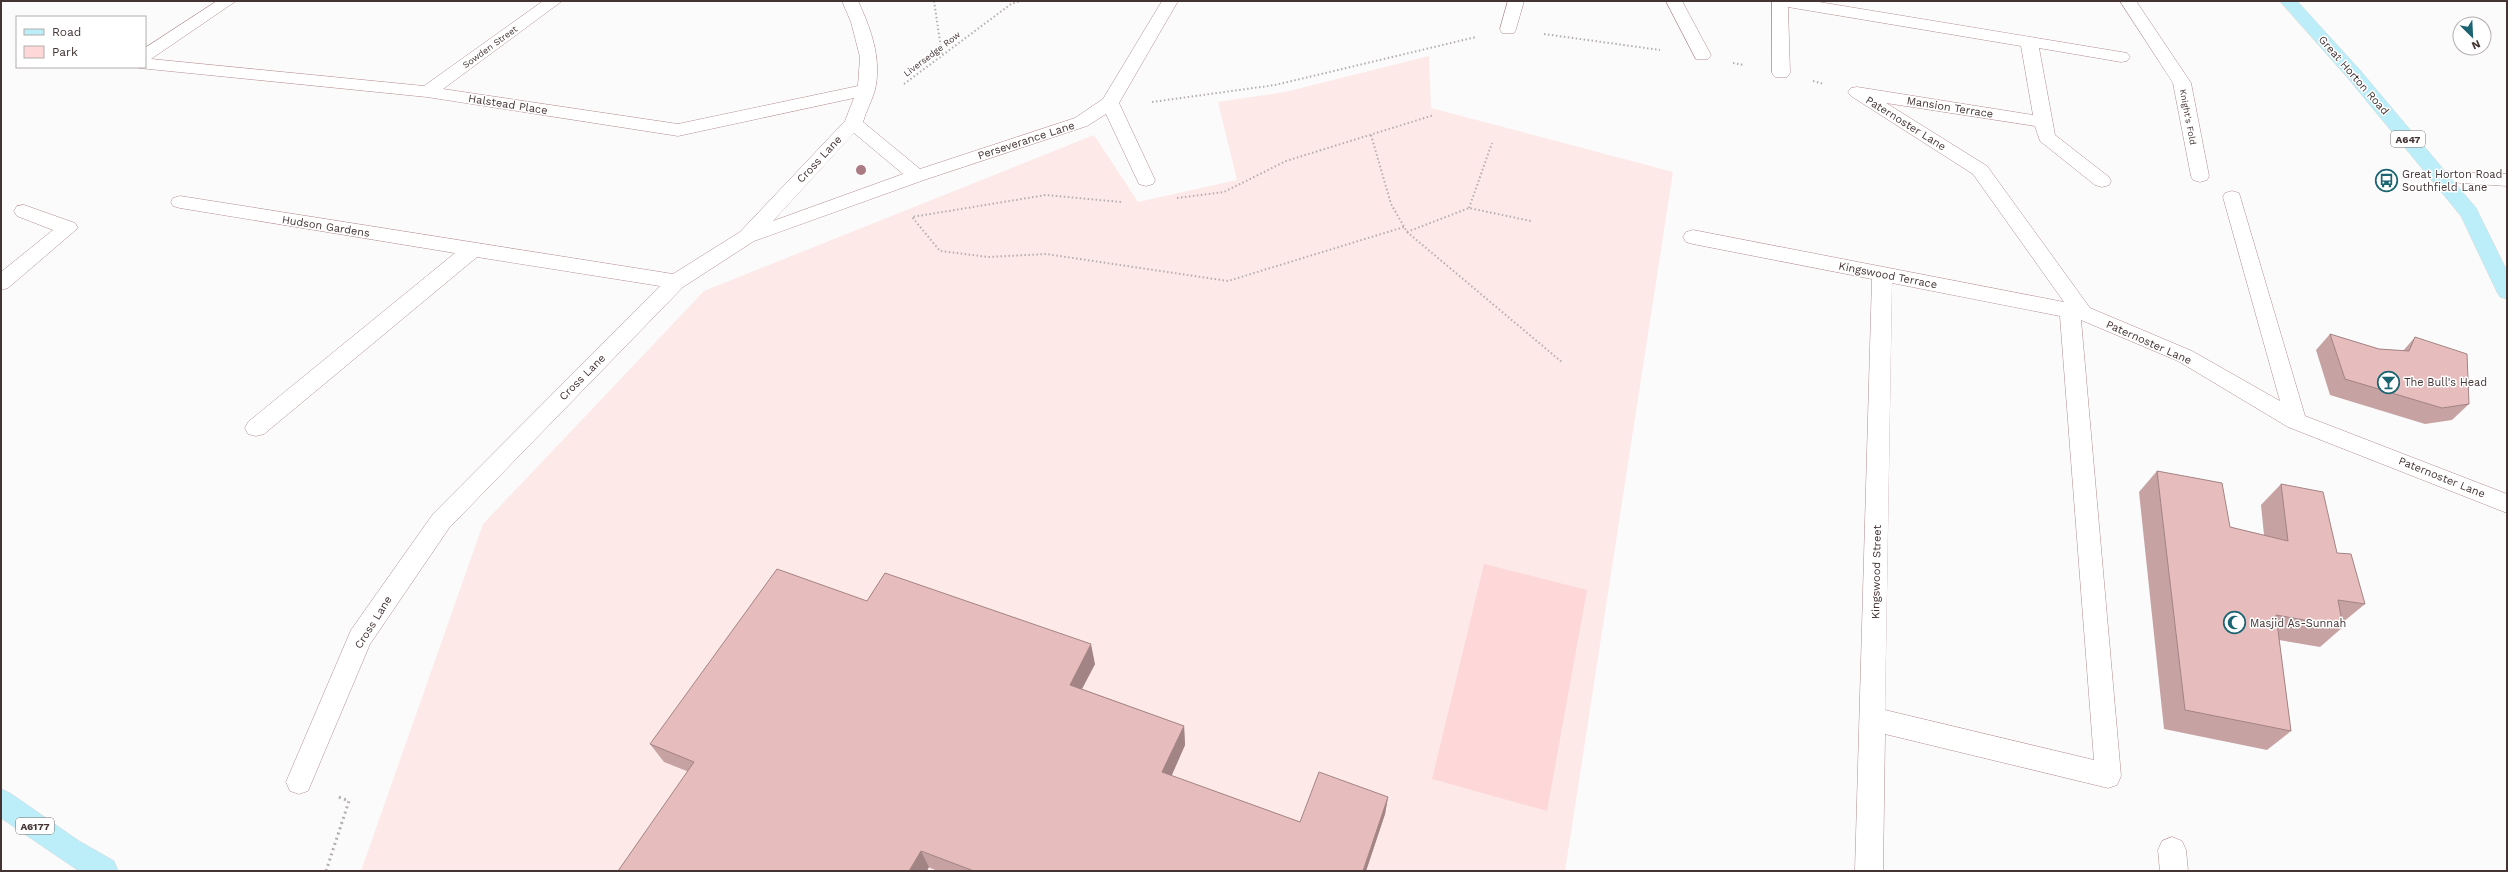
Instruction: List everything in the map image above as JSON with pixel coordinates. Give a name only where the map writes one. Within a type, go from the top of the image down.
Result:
[{"type":"main road","name":"Great Horton Road","points":[[2288,1],[2353,73],[2469,213],[2507,292]]},
{"type":"main road","name":"A6177","points":[[1,802],[69,850],[104,871]]},
{"type":"street","points":[[146,55],[228,1]]},
{"type":"street","name":"Sowden Street","points":[[427,92],[554,1]]},
{"type":"street","name":"Cross Lane","points":[[299,782],[360,638],[441,521],[676,282],[748,236],[853,123],[866,90],[868,57],[859,22],[850,1]]},
{"type":"street","name":"Perseverance Lane","points":[[748,236],[917,176],[1081,122],[1110,103],[1170,1]]},
{"type":"street","points":[[1508,29],[1516,1]]},
{"type":"street","points":[[1674,1],[1702,55]]},
{"type":"street","points":[[1781,73],[1781,1],[2121,57]]},
{"type":"street","name":"Knight's Fold","points":[[2128,1],[2182,83],[2200,176]]},
{"type":"street","points":[[2029,42],[2046,137],[2102,181]]},
{"type":"street","name":"Halstead Place","points":[[146,64],[427,92],[678,130],[866,90]]},
{"type":"street","name":"Mansion Terrace","points":[[1857,92],[2043,122]]},
{"type":"street","name":"Paternoster Lane","points":[[1857,92],[1980,170],[2077,312],[2185,356],[2296,421],[2507,504]]},
{"type":"street","points":[[1110,103],[1146,180]]},
{"type":"street","points":[[853,123],[917,176]]},
{"type":"street","points":[[2439,176],[2507,180]]},
{"type":"street","points":[[2232,197],[2296,421]]},
{"type":"street","name":"Hudson Gardens","points":[[180,202],[676,282]]},
{"type":"street","points":[[1,283],[68,228],[24,211]]},
{"type":"street","name":"Kingswood Terrace","points":[[1693,238],[2077,312]]},
{"type":"street","points":[[256,428],[472,250]]},
{"type":"street","name":"Kingswood Street","points":[[1869,871],[1882,274]]},
{"type":"street","points":[[1873,719],[2108,776],[2077,312]]},
{"type":"path","points":[[934,1],[942,55]]},
{"type":"path","name":"Liversedge Row","points":[[853,123],[1011,4],[1021,1]]},
{"type":"path","points":[[1110,103],[1144,103],[1275,85],[1508,29],[1702,55],[1857,92]]},
{"type":"path","points":[[1170,199],[1224,192],[1286,161],[1434,115]]},
{"type":"path","points":[[1371,135],[1391,204],[1407,232],[1563,363]]},
{"type":"path","points":[[1469,208],[1492,143]]},
{"type":"path","points":[[1124,203],[1046,195],[912,217],[940,251],[988,257],[1046,254],[1228,281],[1404,227]]},
{"type":"path","points":[[1407,232],[1469,208],[1530,221]]},
{"type":"path","points":[[299,782],[349,801],[326,871]]},
{"type":"shaded area","points":[[1429,56],[1431,108],[1673,172],[1565,871],[361,871],[483,524],[704,291],[1094,135],[1138,202],[1237,180],[1218,102],[1285,92]]},
{"type":"green space","points":[[1484,564],[1587,590],[1547,811],[1432,779]]},
{"type":"building","points":[[2330,334],[2379,349],[2409,351],[2415,337],[2467,354],[2469,404],[2442,408],[2345,379]]},
{"type":"building","name":"Masjid As-Sunnah","points":[[2157,471],[2222,483],[2230,527],[2288,541],[2281,484],[2323,492],[2337,553],[2351,554],[2365,604],[2338,600],[2343,627],[2276,615],[2291,731],[2185,710]]},
{"type":"building","points":[[777,569],[867,601],[885,573],[1091,644],[1070,685],[1184,726],[1162,772],[1300,822],[1319,772],[1388,797],[1363,871],[974,871],[921,851],[909,871],[618,871],[694,762],[650,744]]},
{"type":"place","name":"Great Horton Road Southfield Lane","points":[[2386,180]]},
{"type":"place","name":"The Bull's Head","points":[[2388,382]]},
{"type":"place","name":"Masjid As-Sunnah","points":[[2234,623]]}]
